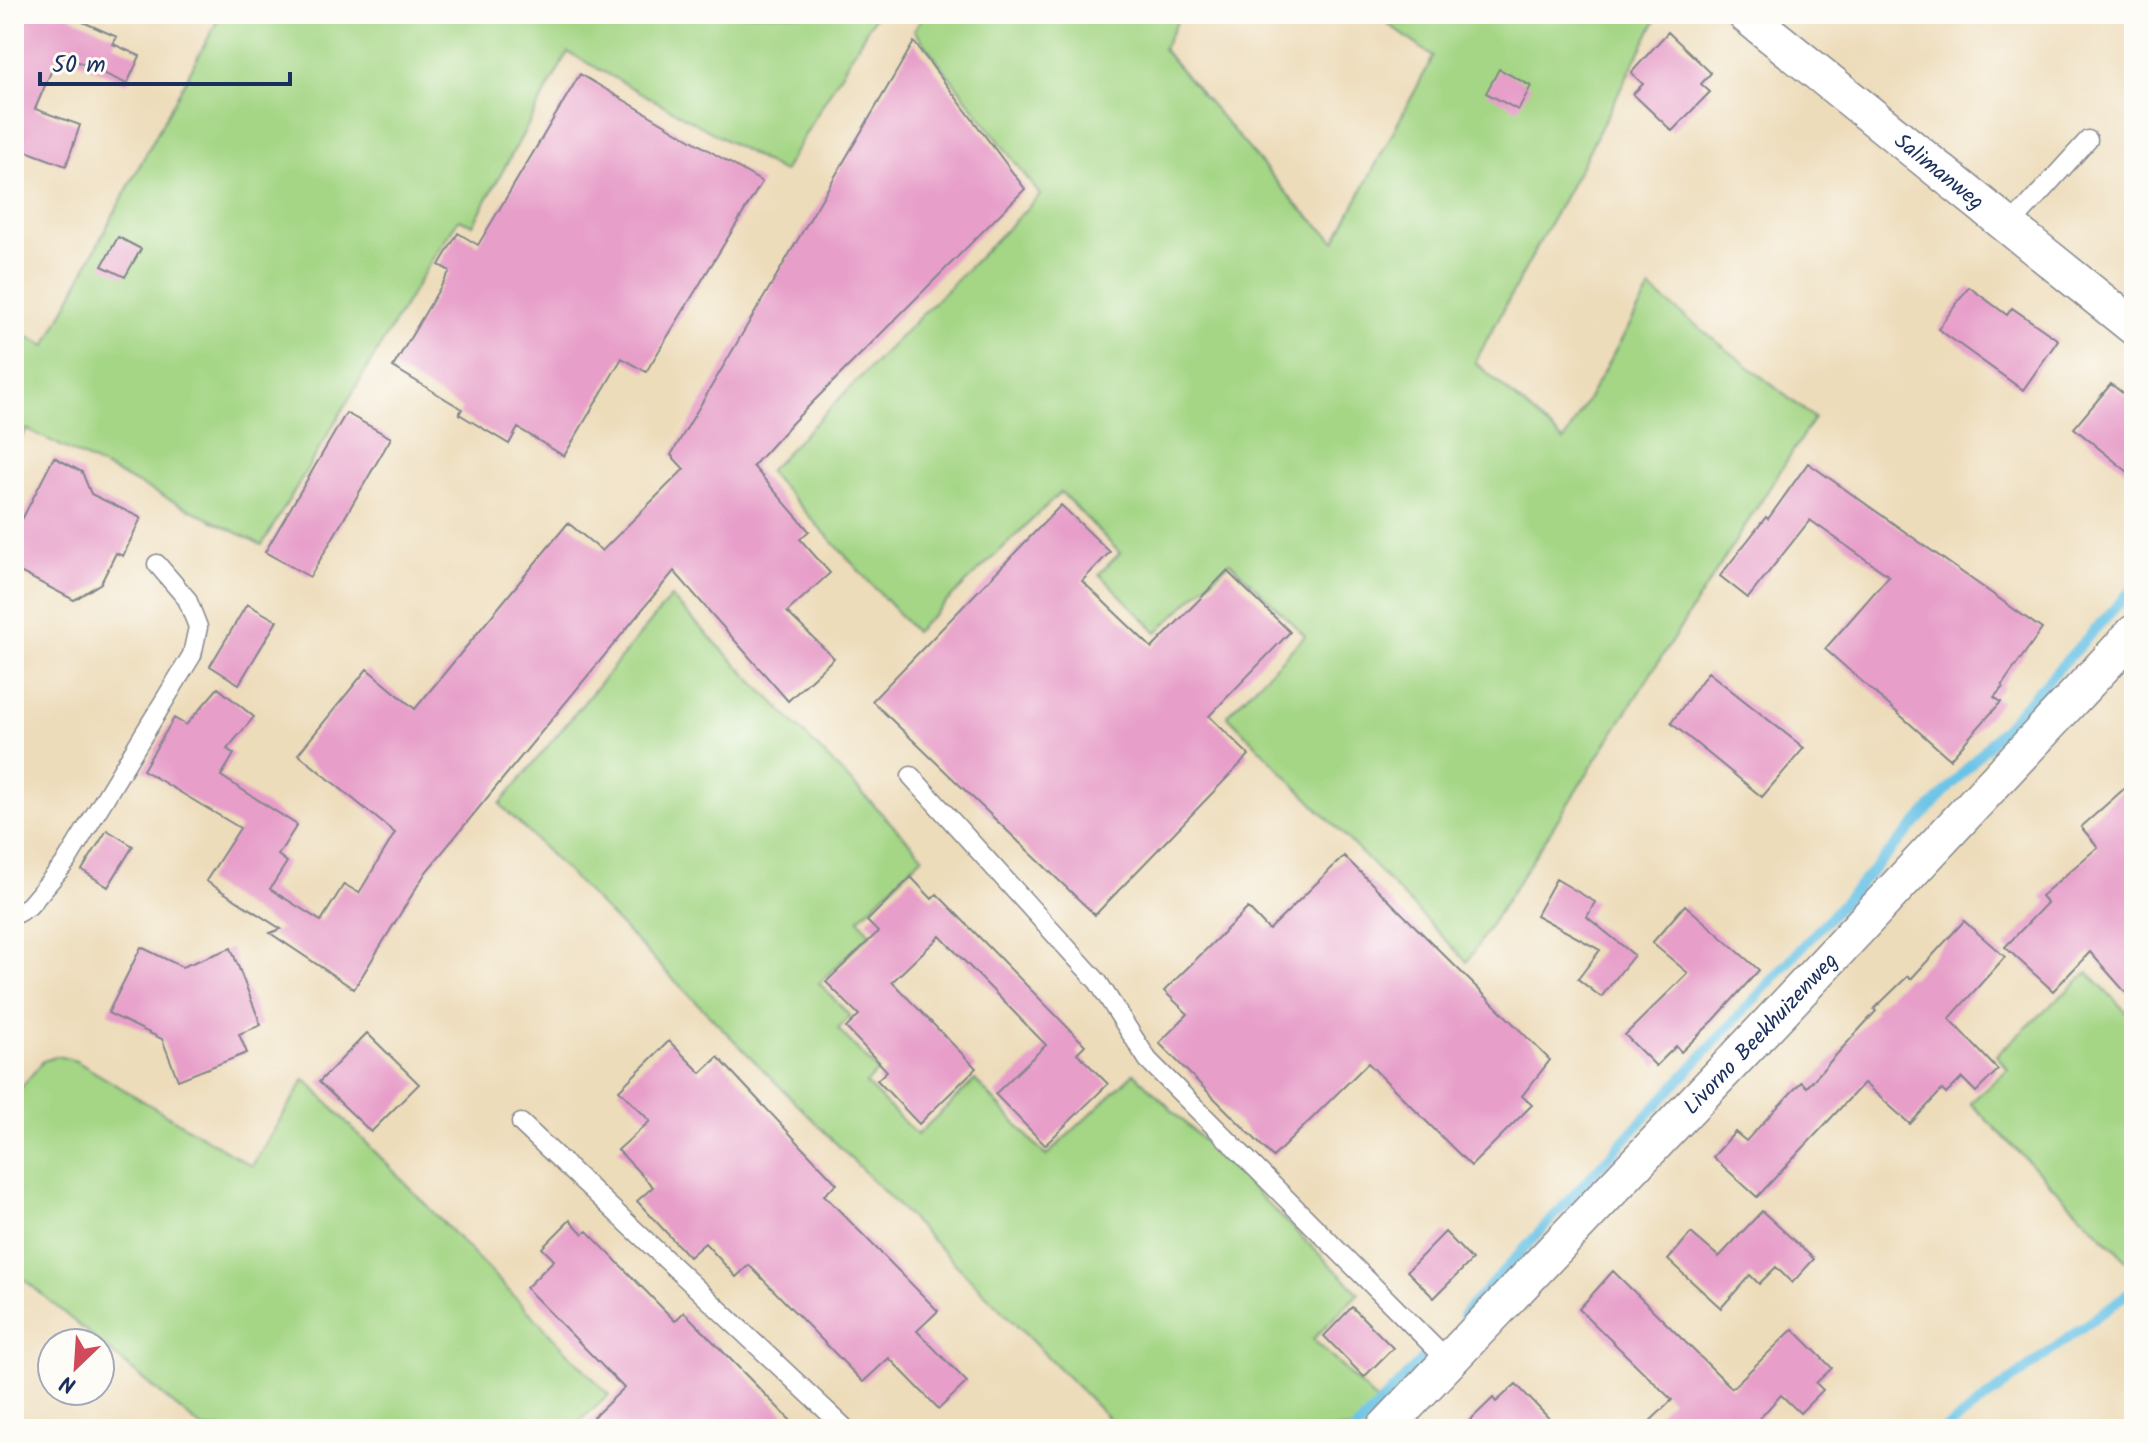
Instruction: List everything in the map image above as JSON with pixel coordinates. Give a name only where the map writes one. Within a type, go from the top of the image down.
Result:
[{"type":"street","name":"Salimanweg","points":[[1745,14],[2134,327]]},
{"type":"street","name":"Livorno Beekhuizenweg","points":[[1384,1429],[2134,633]]},
{"type":"lane","points":[[2009,227],[2088,140]]},
{"type":"lane","points":[[14,915],[29,906],[66,862],[192,655],[198,627],[187,599],[157,564]]},
{"type":"lane","points":[[911,776],[1098,982],[1148,1060],[1448,1361]]},
{"type":"lane","points":[[521,1123],[846,1429]]},
{"type":"green space","points":[[221,14],[876,14],[783,172],[568,52],[473,225],[459,219],[431,261],[262,545],[27,429],[14,450],[14,362],[28,337],[46,346]]},
{"type":"green space","points":[[924,14],[1181,14],[1163,49],[1297,205],[1335,241],[1433,57],[1375,14],[1659,14],[1475,362],[1564,441],[1650,289],[1814,418],[1467,962],[1227,715],[1305,636],[1230,562],[1157,632],[1099,574],[1120,553],[1061,492],[915,632],[768,471],[1040,195],[914,30]]},
{"type":"green space","points":[[671,597],[923,856],[859,919],[870,934],[819,983],[850,1016],[838,1029],[878,1071],[866,1084],[917,1135],[975,1080],[1046,1156],[1134,1073],[1359,1293],[1313,1339],[1388,1412],[1372,1429],[1119,1429],[500,804]]},
{"type":"green space","points":[[2088,972],[2134,1020],[2134,1268],[1970,1103],[2008,1069],[1996,1055]]},
{"type":"green space","points":[[58,1056],[76,1061],[252,1166],[305,1079],[609,1395],[571,1429],[203,1429],[116,1356],[116,1327],[81,1327],[14,1271],[14,1096],[43,1061]]},
{"type":"building","points":[[14,14],[65,14],[117,37],[113,44],[140,56],[127,84],[59,53],[35,109],[80,125],[66,166],[18,148],[14,157]]},
{"type":"building","points":[[1668,32],[1711,73],[1701,84],[1710,92],[1672,131],[1633,94],[1643,84],[1631,73]]},
{"type":"building","points":[[914,42],[1025,189],[753,466],[809,531],[800,539],[830,573],[787,612],[834,658],[788,701],[674,571],[426,872],[354,989],[270,933],[281,929],[206,881],[240,828],[143,770],[174,718],[186,725],[218,688],[254,717],[227,749],[234,754],[221,776],[297,825],[278,855],[287,862],[270,889],[321,921],[344,884],[359,893],[395,833],[298,754],[367,669],[415,709],[568,523],[602,551],[684,469],[671,455]]},
{"type":"building","points":[[1499,69],[1531,86],[1518,110],[1486,93]]},
{"type":"building","points":[[580,74],[762,182],[646,372],[622,358],[564,456],[518,428],[509,444],[459,414],[462,409],[393,367],[450,271],[439,265],[458,233],[478,245]]},
{"type":"building","points":[[118,237],[141,249],[125,277],[102,266]]},
{"type":"building","points":[[1969,287],[2007,315],[2012,308],[2058,340],[2023,390],[1938,329]]},
{"type":"building","points":[[2111,384],[2134,402],[2134,477],[2074,428]]},
{"type":"building","points":[[346,413],[391,438],[310,577],[265,552]]},
{"type":"building","points":[[54,457],[82,472],[91,494],[141,518],[123,556],[116,553],[101,583],[74,600],[14,569],[14,535]]},
{"type":"building","points":[[1808,463],[2042,629],[1994,697],[2001,702],[1950,759],[1825,649],[1889,576],[1810,520],[1748,598],[1720,576],[1766,517],[1768,519]]},
{"type":"building","points":[[1061,505],[1110,552],[1082,581],[1152,648],[1227,571],[1290,632],[1209,716],[1249,755],[1095,915],[872,701]]},
{"type":"building","points":[[247,604],[277,621],[239,684],[210,666]]},
{"type":"building","points":[[1708,672],[1804,748],[1762,797],[1671,723]]},
{"type":"building","points":[[2134,780],[2134,1002],[2090,952],[2053,991],[2005,947],[2047,903],[2041,896],[2098,847],[2081,827]]},
{"type":"building","points":[[107,830],[133,846],[108,887],[82,870]]},
{"type":"building","points":[[1344,856],[1550,1060],[1522,1096],[1532,1105],[1471,1166],[1368,1063],[1273,1157],[1159,1043],[1188,1014],[1164,991],[1248,908],[1269,930]]},
{"type":"building","points":[[911,877],[932,899],[937,894],[1085,1045],[1077,1053],[1108,1084],[1045,1145],[995,1094],[1046,1045],[940,936],[892,982],[976,1068],[919,1124],[877,1080],[887,1071],[846,1028],[859,1015],[826,982],[878,932],[867,921]]},
{"type":"building","points":[[1556,879],[1595,902],[1587,917],[1634,955],[1601,997],[1578,979],[1600,950],[1536,915]]},
{"type":"building","points":[[1685,905],[1759,970],[1681,1052],[1676,1046],[1656,1066],[1625,1035],[1688,973],[1652,943]]},
{"type":"building","points":[[1964,921],[2005,957],[1949,1019],[1998,1070],[1976,1092],[1962,1078],[1946,1094],[1942,1090],[1910,1124],[1864,1083],[1757,1197],[1713,1157],[1735,1132],[1746,1141],[1801,1082],[1807,1087],[1876,1011],[1874,1009],[1908,976],[1911,979]]},
{"type":"building","points":[[141,947],[182,967],[231,948],[261,1025],[239,1034],[247,1053],[178,1080],[162,1039],[108,1013]]},
{"type":"building","points":[[367,1033],[419,1084],[371,1132],[319,1082]]},
{"type":"building","points":[[669,1041],[701,1073],[718,1057],[837,1184],[824,1195],[938,1311],[917,1331],[967,1382],[939,1409],[889,1358],[863,1382],[749,1265],[736,1277],[705,1243],[689,1257],[637,1201],[653,1187],[618,1150],[650,1121],[619,1090]]},
{"type":"building","points":[[1762,1211],[1814,1259],[1792,1283],[1776,1267],[1759,1284],[1750,1275],[1721,1308],[1668,1260],[1691,1233],[1719,1257]]},
{"type":"building","points":[[570,1220],[583,1234],[587,1231],[675,1321],[684,1312],[799,1429],[581,1429],[624,1388],[526,1288],[554,1260],[542,1248]]},
{"type":"building","points":[[1445,1232],[1472,1260],[1434,1298],[1407,1271]]},
{"type":"building","points":[[1613,1271],[1732,1388],[1793,1329],[1832,1368],[1816,1383],[1823,1390],[1800,1413],[1781,1395],[1750,1429],[1642,1429],[1672,1400],[1579,1309]]},
{"type":"building","points":[[1352,1307],[1393,1348],[1364,1377],[1324,1336]]},
{"type":"building","points":[[1516,1384],[1559,1429],[1461,1429],[1493,1398],[1496,1402]]},
{"type":"waterway","points":[[1463,1315],[2134,587]]},
{"type":"waterway","points":[[1945,1429],[2134,1289]]},
{"type":"waterway","points":[[1356,1429],[1427,1354]]}]
